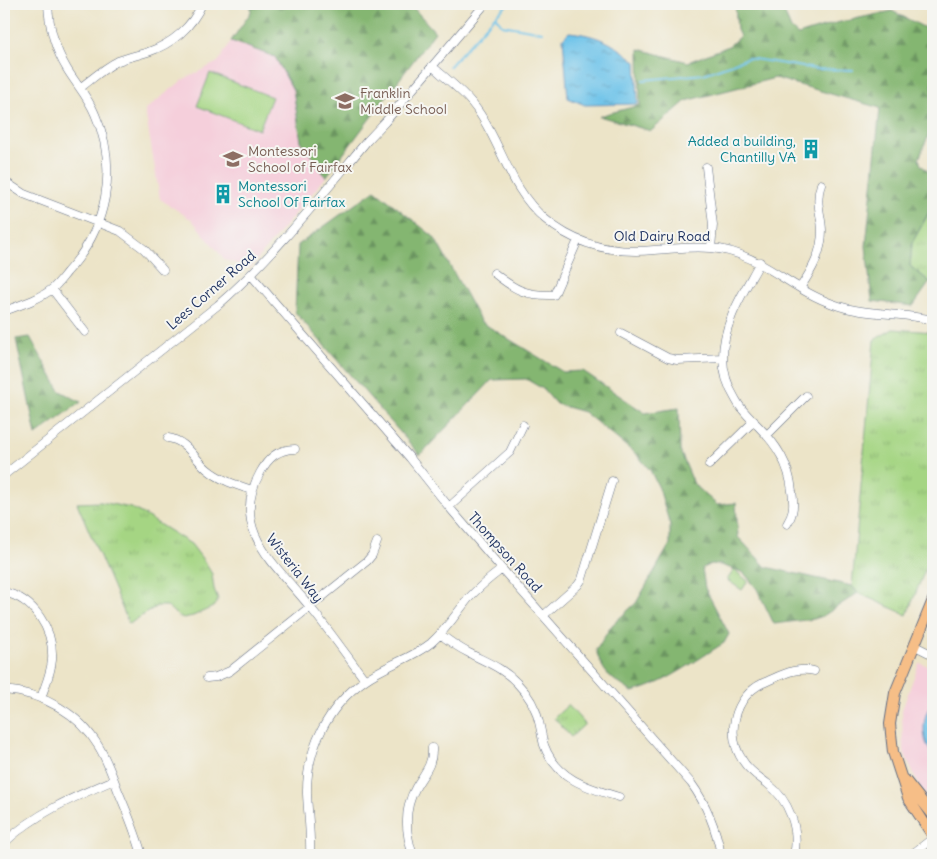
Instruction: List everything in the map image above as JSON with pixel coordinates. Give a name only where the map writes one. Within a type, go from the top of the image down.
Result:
[{"type":"main road","points":[[933,600],[895,694],[891,739],[908,798],[933,837]]},
{"type":"main road","points":[[900,773],[933,815]]},
{"type":"street","points":[[4,311],[41,296],[52,289],[81,256],[99,222],[108,185],[107,158],[99,123],[89,101],[67,69],[54,40],[50,28],[48,4]]},
{"type":"street","points":[[80,88],[118,62],[148,52],[169,42],[192,21],[202,4]]},
{"type":"street","name":"Lees Corner Road","points":[[4,475],[218,305],[251,275],[485,4]]},
{"type":"street","name":"Old Dairy Road","points":[[432,66],[465,95],[477,110],[516,184],[532,206],[564,233],[592,246],[617,251],[633,252],[690,247],[735,252],[760,262],[820,299],[847,308],[933,320]]},
{"type":"street","points":[[706,167],[713,225],[711,248]]},
{"type":"street","points":[[4,181],[24,194],[120,231],[135,242],[163,270]]},
{"type":"street","points":[[800,288],[813,268],[820,247],[822,229],[817,201],[821,184]]},
{"type":"street","points":[[494,273],[520,292],[554,295],[578,240]]},
{"type":"street","points":[[760,262],[730,319],[723,358],[730,390],[739,405],[767,435],[781,454],[790,479],[794,504],[793,512],[787,524]]},
{"type":"street","name":"Thompson Road","points":[[251,275],[416,464],[502,568],[691,783],[705,804],[712,820],[721,855]]},
{"type":"street","points":[[52,289],[85,332]]},
{"type":"street","points":[[621,334],[668,358],[677,360],[723,358]]},
{"type":"street","points":[[767,435],[806,396]]},
{"type":"street","points":[[708,465],[754,421]]},
{"type":"street","points":[[449,506],[510,452],[523,425]]},
{"type":"street","points":[[168,438],[180,441],[207,470],[252,490]]},
{"type":"street","name":"Wisteria Way","points":[[295,449],[282,451],[268,460],[261,471],[252,490],[250,516],[253,532],[264,553],[311,607],[365,680]]},
{"type":"street","points":[[544,615],[578,585],[582,579],[612,481]]},
{"type":"street","points":[[207,678],[216,677],[230,671],[311,607],[367,562],[377,542]]},
{"type":"street","points":[[310,855],[308,779],[314,748],[322,730],[337,706],[365,680],[417,652],[440,634],[470,598],[502,568]]},
{"type":"street","points":[[4,592],[17,597],[32,608],[42,619],[50,638],[52,660],[41,698]]},
{"type":"street","points":[[440,634],[470,654],[499,668],[525,692],[536,713],[544,745],[564,775],[584,786],[619,797]]},
{"type":"street","points":[[915,646],[933,655]]},
{"type":"street","points":[[794,855],[796,841],[790,811],[776,791],[744,763],[735,745],[733,723],[746,697],[760,685],[792,670],[814,671]]},
{"type":"street","points":[[4,690],[41,698],[66,711],[87,730],[103,755],[131,821],[142,855]]},
{"type":"street","points":[[413,855],[407,832],[408,809],[417,786],[431,763],[432,748]]},
{"type":"street","points":[[4,843],[50,808],[114,780]]},
{"type":"street","points":[[911,855],[933,837]]},
{"type":"shaded area","name":"Montessori School of Fairfax","points":[[231,41],[275,57],[293,90],[301,141],[326,177],[250,268],[225,260],[192,220],[160,199],[145,110],[184,79],[218,62]]},
{"type":"shaded area","points":[[919,663],[933,667],[933,802],[919,786],[903,750],[902,710]]},
{"type":"green space","name":"Franklin Middle School","points":[[251,4],[410,4],[435,32],[326,177],[301,141],[293,90],[275,57],[231,41],[251,12]]},
{"type":"green space","points":[[735,4],[781,4],[791,29],[798,35],[836,23],[892,11],[933,32],[932,126],[919,159],[921,165],[933,176],[933,196],[929,212],[912,243],[910,266],[930,282],[913,306],[872,301],[866,246],[880,108],[775,78],[686,101],[651,131],[599,116],[640,105],[639,49],[688,62],[729,46],[740,36],[737,30]]},
{"type":"green space","points":[[210,73],[272,97],[259,130],[197,106]]},
{"type":"green space","points":[[375,190],[434,237],[481,322],[563,372],[583,371],[645,413],[679,408],[680,451],[694,484],[717,505],[736,503],[738,537],[766,567],[852,586],[858,593],[823,616],[814,619],[774,624],[757,589],[744,573],[721,565],[711,564],[702,568],[705,588],[729,634],[724,643],[680,671],[644,689],[632,692],[613,679],[605,671],[596,650],[612,625],[636,603],[670,544],[670,525],[659,488],[650,470],[637,455],[584,412],[556,404],[543,389],[526,379],[492,380],[420,455],[295,312],[298,245]]},
{"type":"green space","points":[[933,196],[933,284],[910,266],[912,243],[929,213]]},
{"type":"green space","points":[[893,329],[933,332],[933,550],[907,615],[858,593],[852,586],[874,340]]},
{"type":"green space","points":[[30,337],[60,391],[81,402],[36,435],[16,339]]},
{"type":"green space","points":[[101,502],[131,508],[191,544],[212,574],[214,589],[218,599],[216,604],[193,616],[183,618],[167,606],[157,606],[129,624],[77,503]]},
{"type":"green space","points":[[734,570],[748,581],[742,590],[727,580]]},
{"type":"green space","points":[[568,705],[585,724],[571,737],[554,718]]},
{"type":"water","points":[[569,32],[588,35],[605,41],[621,50],[636,62],[638,104],[585,105],[568,98],[563,38]]},
{"type":"water","points":[[933,703],[933,754],[926,743],[924,728],[926,714]]},
{"type":"waterway","points":[[495,16],[508,4]]},
{"type":"waterway","points":[[449,67],[495,16],[502,25],[542,32]]},
{"type":"waterway","points":[[643,80],[704,74],[748,58],[815,69],[853,70]]},
{"type":"place","name":"Franklin Middle School","points":[[345,101]]},
{"type":"place","name":"Added a building, Chantilly VA","points":[[811,149]]},
{"type":"place","name":"Montessori School of Fairfax","points":[[233,159]]},
{"type":"place","name":"Montessori School Of Fairfax","points":[[223,194]]}]
